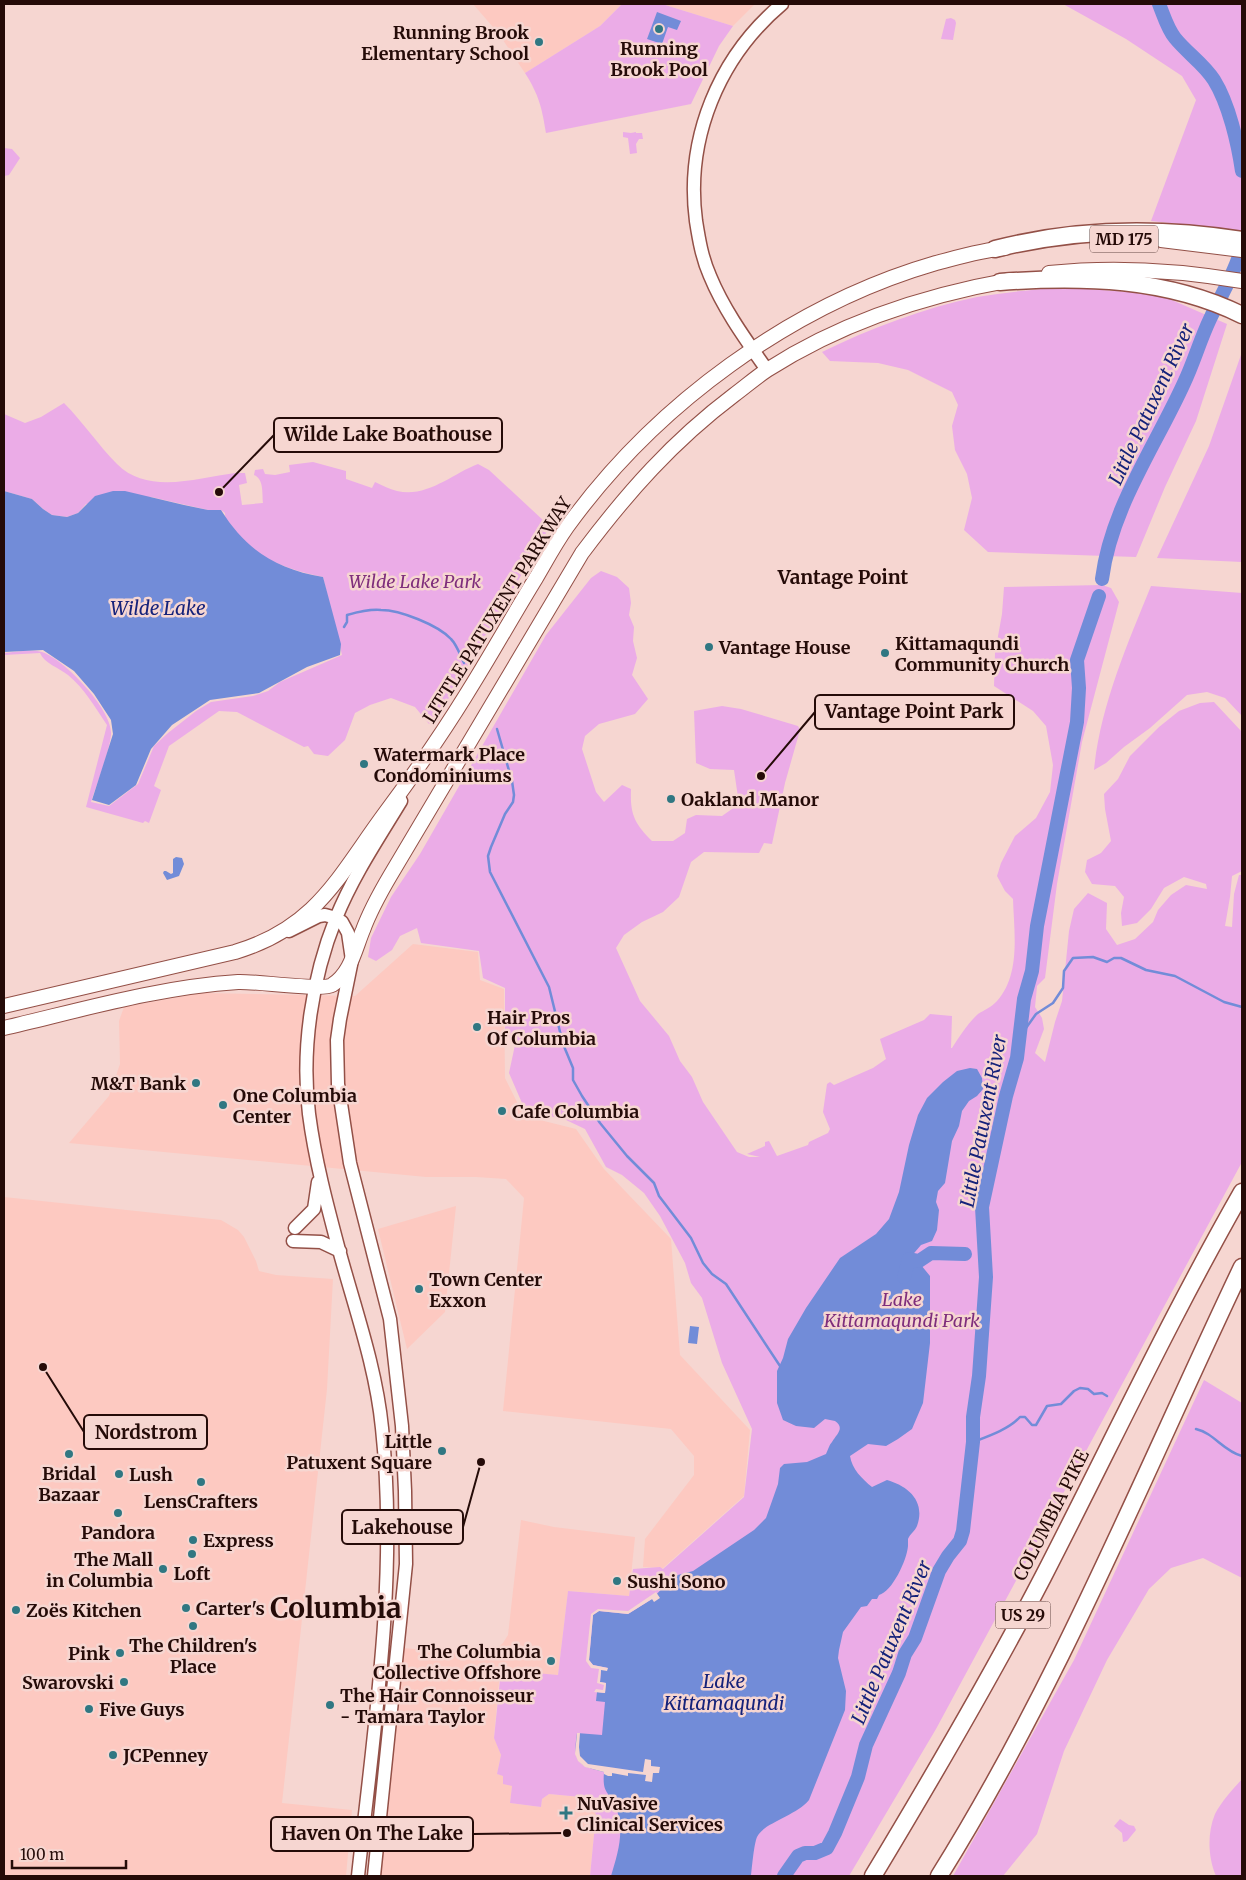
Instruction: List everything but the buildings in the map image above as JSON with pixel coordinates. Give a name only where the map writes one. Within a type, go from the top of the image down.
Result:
[{"type":"highway","points":[[995,249],[1031,240],[1108,231],[1153,231],[1217,241],[1242,240]]},
{"type":"highway","points":[[1000,282],[1059,279],[1111,280],[1143,285],[1197,298],[1240,314]]},
{"type":"highway","name":"COLUMBIA PIKE","points":[[873,1876],[1009,1640],[1069,1526],[1159,1345],[1242,1192]]},
{"type":"highway","name":"US 29","points":[[939,1876],[992,1787],[1058,1662],[1242,1267]]},
{"type":"main road","points":[[767,370],[717,292],[700,246],[694,201],[696,161],[704,122],[724,72],[751,34],[782,4]]},
{"type":"main road","name":"LITTLE PATUXENT PARKWAY","points":[[358,1876],[383,1640],[387,1564],[387,1490],[382,1427],[376,1386],[319,1172],[309,1112],[308,1040],[315,987],[325,950],[336,918],[364,862],[559,540],[614,469],[663,419],[695,391],[753,350],[822,309],[887,279],[949,259],[995,249],[1074,240],[1217,241]]},
{"type":"main road","name":"MD 175","points":[[1217,241],[1242,250]]},
{"type":"main road","name":"MD 175","points":[[1000,282],[1036,275],[1110,268],[1176,271],[1242,281]]},
{"type":"main road","points":[[374,1876],[406,1564],[402,1426],[390,1320],[350,1163],[338,1084],[338,1033],[352,960],[362,931],[390,876],[582,553],[614,511],[659,460],[710,413],[767,370],[832,335],[867,320],[924,300],[1000,282]]},
{"type":"main road","points":[[278,935],[298,921],[323,898],[426,758]]},
{"type":"main road","points":[[4,1006],[235,952],[252,947],[319,916],[336,918],[345,926],[348,933],[352,960],[343,974],[328,987],[247,982],[193,986],[4,1028]]},
{"type":"main road","points":[[295,1228],[314,1209],[319,1172]]},
{"type":"main road","points":[[293,1241],[322,1242],[340,1251]]},
{"type":"shaded area","name":"Running Brook Elementary School","points":[[473,4],[622,4],[600,26],[525,73],[499,34]]},
{"type":"shaded area","points":[[662,4],[755,4],[733,26]]},
{"type":"shaded area","points":[[413,944],[478,952],[480,980],[504,989],[505,1078],[524,1116],[576,1129],[604,1169],[671,1239],[680,1355],[750,1430],[744,1496],[663,1568],[643,1567],[645,1539],[694,1475],[694,1456],[671,1429],[503,1411],[524,1198],[506,1179],[426,1177],[69,1143],[109,1096],[120,1064],[119,1021],[124,1007],[202,993],[355,996]]},
{"type":"shaded area","points":[[4,1197],[221,1220],[238,1230],[244,1237],[259,1271],[276,1275],[333,1279],[327,1389],[282,1803],[352,1810],[346,1876],[4,1876]]},
{"type":"shaded area","points":[[456,1206],[445,1312],[407,1349],[378,1229]]},
{"type":"shaded area","points":[[521,1520],[554,1527],[635,1537],[629,1596],[568,1591],[558,1675],[500,1671],[494,1737],[501,1755],[497,1774],[504,1776],[512,1786],[510,1803],[541,1807],[542,1799],[549,1794],[581,1797],[596,1814],[590,1876],[379,1876],[403,1648],[483,1655],[495,1650],[503,1643],[508,1635]]},
{"type":"green space","points":[[622,4],[662,4],[733,26],[719,46],[691,104],[546,133],[539,102],[534,88],[525,73],[600,26]]},
{"type":"green space","points":[[1063,4],[1242,4],[1242,231],[1151,221],[1196,100],[1182,76],[1126,39]]},
{"type":"green space","points":[[951,18],[956,23],[953,40],[941,39],[946,19]]},
{"type":"green space","points":[[623,132],[642,133],[643,139],[639,139],[636,144],[637,153],[630,154],[628,138],[623,137]]},
{"type":"green space","points":[[4,148],[12,149],[20,158],[9,175],[4,176]]},
{"type":"green space","points":[[1061,287],[1129,292],[1165,297],[1227,324],[1196,421],[1165,487],[1136,557],[988,552],[964,530],[972,498],[967,474],[955,450],[952,426],[958,405],[952,392],[908,370],[878,363],[830,361],[822,352],[879,327],[937,307],[988,295]]},
{"type":"green space","points":[[1242,352],[1242,562],[1157,558],[1209,446]]},
{"type":"green space","name":"Wilde Lake Park","points":[[64,403],[117,464],[129,473],[143,479],[173,482],[245,473],[247,483],[239,485],[242,505],[263,503],[261,483],[254,475],[255,470],[263,469],[265,474],[275,475],[290,472],[289,465],[313,462],[346,471],[346,479],[372,488],[375,482],[397,491],[408,492],[419,491],[439,484],[478,464],[489,470],[544,521],[549,528],[447,701],[429,724],[415,707],[391,698],[370,705],[355,713],[345,740],[328,756],[314,754],[308,746],[304,747],[237,712],[219,711],[169,746],[154,786],[161,790],[149,823],[145,821],[143,823],[86,807],[107,725],[84,692],[74,680],[48,663],[40,653],[4,655],[4,653],[34,651],[42,652],[51,657],[86,687],[105,713],[110,725],[110,742],[91,802],[109,806],[138,784],[154,746],[196,711],[211,702],[253,696],[268,691],[280,682],[342,655],[323,577],[287,567],[252,550],[235,534],[232,526],[226,519],[225,513],[221,510],[208,510],[151,497],[86,504],[78,513],[67,517],[52,515],[32,499],[4,491],[4,414],[25,423],[41,417]]},
{"type":"green space","name":"Lake Kittamaqundi Park","points":[[601,571],[617,577],[629,588],[631,603],[629,615],[634,627],[633,641],[637,658],[632,675],[648,699],[635,714],[599,724],[585,736],[582,749],[596,792],[604,802],[622,785],[631,789],[631,805],[634,818],[652,841],[673,841],[685,833],[687,819],[696,815],[722,816],[739,804],[734,770],[710,769],[696,763],[694,711],[722,706],[741,709],[798,726],[800,730],[785,783],[772,844],[764,843],[759,853],[704,852],[691,862],[679,897],[663,912],[642,922],[624,935],[616,948],[640,1001],[669,1036],[680,1061],[692,1077],[703,1102],[737,1152],[749,1157],[760,1157],[747,1154],[765,1146],[765,1142],[769,1141],[777,1156],[808,1145],[809,1142],[828,1133],[830,1129],[823,1112],[827,1084],[830,1082],[834,1085],[873,1068],[886,1059],[880,1039],[924,1020],[930,1014],[952,1016],[952,1048],[974,1018],[995,1003],[1005,990],[1013,966],[1015,939],[1013,899],[1005,891],[997,876],[1001,863],[1015,836],[1036,818],[1050,792],[1053,765],[1046,726],[1033,711],[994,686],[995,653],[1002,614],[1004,587],[1102,585],[1111,588],[1119,602],[1082,742],[1057,884],[1045,978],[1037,986],[1035,1007],[1042,1018],[1044,1029],[1035,1053],[1045,1062],[1062,1001],[1069,931],[1074,909],[1088,893],[1107,903],[1106,929],[1117,945],[1135,939],[1153,922],[1158,910],[1171,895],[1186,885],[1207,889],[1206,884],[1184,877],[1164,888],[1151,909],[1137,923],[1122,926],[1121,913],[1124,897],[1115,886],[1092,884],[1085,872],[1087,860],[1101,853],[1111,841],[1104,794],[1118,779],[1130,756],[1159,727],[1179,711],[1200,703],[1214,702],[1242,732],[1242,871],[1232,876],[1225,926],[1232,927],[1234,894],[1239,875],[1242,875],[1242,1162],[936,1729],[849,1876],[590,1876],[596,1814],[581,1797],[549,1794],[542,1799],[541,1807],[510,1803],[512,1786],[503,1784],[503,1776],[497,1774],[501,1755],[494,1738],[501,1670],[558,1675],[568,1591],[629,1596],[633,1569],[660,1567],[663,1569],[744,1497],[752,1429],[722,1363],[702,1298],[691,1283],[685,1263],[660,1216],[644,1193],[622,1175],[606,1167],[585,1129],[564,1119],[527,1112],[509,1073],[515,1045],[505,1032],[505,988],[483,978],[479,951],[421,943],[417,928],[400,936],[392,950],[376,961],[368,957],[371,938],[391,897],[420,854],[546,635],[591,578]]},
{"type":"green space","points":[[1151,586],[1242,593],[1242,716],[1225,698],[1207,692],[1187,695],[1150,728],[1106,763],[1094,770],[1097,746],[1108,700]]},
{"type":"green space","points":[[1204,1380],[1242,1403],[1242,1578],[1203,1558],[1171,1568],[1149,1589],[1107,1660],[1064,1751],[1037,1834],[1003,1876],[953,1876],[1074,1660]]},
{"type":"green space","points":[[1242,1779],[1242,1876],[1216,1876],[1211,1861],[1210,1837],[1212,1821],[1220,1805]]},
{"type":"green space","points":[[1120,1819],[1134,1826],[1136,1830],[1127,1841],[1123,1842],[1122,1833],[1114,1826]]},
{"type":"water","name":"Running Brook Pool","points":[[657,12],[681,21],[677,30],[668,27],[662,44],[647,39]]},
{"type":"water","name":"Wilde Lake","points":[[4,491],[32,499],[52,515],[67,517],[78,513],[95,496],[113,491],[125,491],[208,510],[221,510],[241,536],[264,556],[291,569],[323,577],[341,644],[340,655],[307,667],[259,693],[210,700],[172,725],[151,749],[136,785],[109,805],[92,800],[113,734],[111,720],[94,694],[74,671],[43,650],[4,652]]},
{"type":"water","points":[[176,857],[182,858],[184,864],[179,876],[167,880],[163,873],[166,871],[171,874],[173,873],[173,859]]},
{"type":"water","name":"Lake Kittamaqundi","points":[[970,1068],[977,1069],[982,1078],[983,1089],[969,1101],[962,1111],[959,1126],[952,1141],[945,1183],[938,1191],[936,1202],[939,1210],[937,1230],[932,1241],[921,1245],[909,1259],[921,1265],[930,1276],[930,1343],[923,1403],[912,1429],[886,1446],[868,1444],[850,1456],[858,1473],[872,1487],[887,1480],[902,1486],[908,1491],[917,1502],[919,1517],[916,1528],[908,1539],[905,1559],[894,1582],[877,1599],[872,1599],[867,1606],[861,1607],[843,1632],[838,1658],[846,1691],[845,1710],[809,1800],[796,1811],[760,1832],[755,1845],[751,1876],[611,1876],[620,1842],[619,1817],[605,1789],[604,1772],[587,1767],[576,1756],[577,1733],[602,1735],[605,1702],[596,1701],[597,1692],[605,1693],[606,1683],[600,1682],[601,1670],[608,1668],[593,1665],[589,1660],[593,1615],[599,1611],[628,1614],[652,1599],[674,1576],[693,1571],[754,1530],[766,1518],[778,1484],[780,1468],[784,1464],[807,1462],[826,1454],[840,1429],[838,1424],[835,1421],[825,1419],[814,1428],[796,1426],[783,1420],[777,1403],[777,1371],[788,1339],[806,1308],[840,1258],[876,1234],[889,1219],[899,1192],[909,1145],[918,1115],[927,1098],[957,1071]]},
{"type":"water","points":[[690,1326],[699,1327],[697,1344],[688,1343]]},
{"type":"pier","points":[[656,1592],[660,1598],[654,1602],[652,1599],[628,1614],[599,1611],[593,1615],[589,1660],[593,1665],[608,1668],[607,1671],[601,1670],[600,1682],[606,1683],[605,1693],[594,1692],[596,1689],[603,1690],[604,1685],[597,1683],[599,1669],[591,1668],[586,1661],[591,1614],[598,1609],[628,1611]]},
{"type":"pier","points":[[577,1733],[580,1733],[580,1756],[588,1764],[643,1772],[645,1759],[651,1760],[651,1766],[660,1767],[659,1773],[653,1773],[652,1782],[645,1781],[646,1775],[628,1773],[628,1776],[612,1773],[612,1776],[608,1776],[604,1772],[585,1767],[578,1761],[575,1754]]},
{"type":"waterway","name":"Little Patuxent River","points":[[1159,4],[1172,34],[1205,69],[1219,90],[1232,124],[1242,171]]},
{"type":"waterway","name":"Little Patuxent River","points":[[1102,579],[1107,553],[1124,503],[1173,407],[1206,327],[1236,266],[1242,247]]},
{"type":"waterway","name":"Little Patuxent River","points":[[784,1876],[798,1856],[805,1853],[815,1853],[827,1848],[835,1833],[858,1777],[866,1745],[899,1673],[905,1654],[915,1638],[939,1571],[960,1541],[963,1531],[973,1442],[973,1417],[979,1376],[986,1277],[982,1207],[1006,1096],[1017,1058],[1024,999],[1032,971],[1037,926],[1077,722],[1079,688],[1077,660],[1099,596]]},
{"type":"waterway","points":[[344,627],[347,622],[347,615],[364,611],[389,611],[408,615],[437,629],[451,639],[464,663]]},
{"type":"waterway","points":[[497,729],[512,781],[514,795],[513,802],[505,814],[488,856],[490,872],[549,987],[563,1044],[573,1068],[573,1080],[600,1123],[627,1156],[654,1183],[659,1196],[691,1238],[703,1263],[712,1274],[726,1284],[780,1366]]},
{"type":"waterway","points":[[1021,1029],[1026,1028],[1036,1014],[1053,1003],[1063,988],[1064,971],[1073,958],[1093,957],[1107,962],[1114,958],[1121,958],[1146,970],[1175,976],[1224,1002],[1242,1007]]},
{"type":"waterway","points":[[904,1277],[909,1259],[919,1261],[931,1253],[965,1254]]},
{"type":"waterway","points":[[973,1442],[1005,1429],[1020,1417],[1025,1417],[1032,1425],[1036,1425],[1047,1406],[1061,1404],[1074,1391],[1080,1388],[1088,1389],[1094,1394],[1102,1393],[1107,1396]]},
{"type":"waterway","points":[[1196,1429],[1208,1434],[1235,1454],[1242,1456]]},
{"type":"place","name":"Running Brook Pool","points":[[659,29]]},
{"type":"place","name":"Running Brook Elementary School","points":[[539,42]]},
{"type":"place","name":"Wilde Lake Boathouse","points":[[219,492]]},
{"type":"place","name":"Vantage House","points":[[709,647]]},
{"type":"place","name":"Kittamaqundi Community Church","points":[[885,653]]},
{"type":"place","name":"Watermark Place Condominiums","points":[[364,764]]},
{"type":"place","name":"Vantage Point Park","points":[[761,776]]},
{"type":"place","name":"Oakland Manor","points":[[671,799]]},
{"type":"place","name":"Hair Pros Of Columbia","points":[[477,1027]]},
{"type":"place","name":"M&T Bank","points":[[196,1083]]},
{"type":"place","name":"One Columbia Center","points":[[223,1105]]},
{"type":"place","name":"Cafe Columbia","points":[[502,1111]]},
{"type":"place","name":"Town Center Exxon","points":[[419,1289]]},
{"type":"place","name":"Nordstrom","points":[[43,1367]]},
{"type":"place","name":"Little Patuxent Square","points":[[442,1451]]},
{"type":"place","name":"Bridal Bazaar","points":[[69,1454]]},
{"type":"place","name":"Lakehouse","points":[[481,1462]]},
{"type":"place","name":"Lush","points":[[119,1474]]},
{"type":"place","name":"LensCrafters","points":[[201,1482]]},
{"type":"place","name":"Pandora","points":[[118,1513]]},
{"type":"place","name":"Express","points":[[193,1540]]},
{"type":"place","name":"Loft","points":[[192,1554]]},
{"type":"place","name":"The Mall in Columbia","points":[[163,1569]]},
{"type":"place","name":"Sushi Sono","points":[[617,1581]]},
{"type":"place","name":"Carter's","points":[[186,1608]]},
{"type":"place","name":"Zoës Kitchen","points":[[16,1610]]},
{"type":"place","name":"The Children's Place","points":[[193,1626]]},
{"type":"place","name":"Pink","points":[[120,1653]]},
{"type":"place","name":"The Columbia Collective Offshore","points":[[551,1661]]},
{"type":"place","name":"Swarovski","points":[[124,1682]]},
{"type":"place","name":"The Hair Connoisseur - Tamara Taylor","points":[[330,1705]]},
{"type":"place","name":"Five Guys","points":[[89,1709]]},
{"type":"place","name":"JCPenney","points":[[113,1755]]},
{"type":"place","name":"NuVasive Clinical Services","points":[[566,1813]]},
{"type":"place","name":"Haven On The Lake","points":[[567,1833]]},
{"type":"district","name":"Vantage Point","points":[[843,577]]},
{"type":"district","name":"Columbia","points":[[336,1608]]}]
